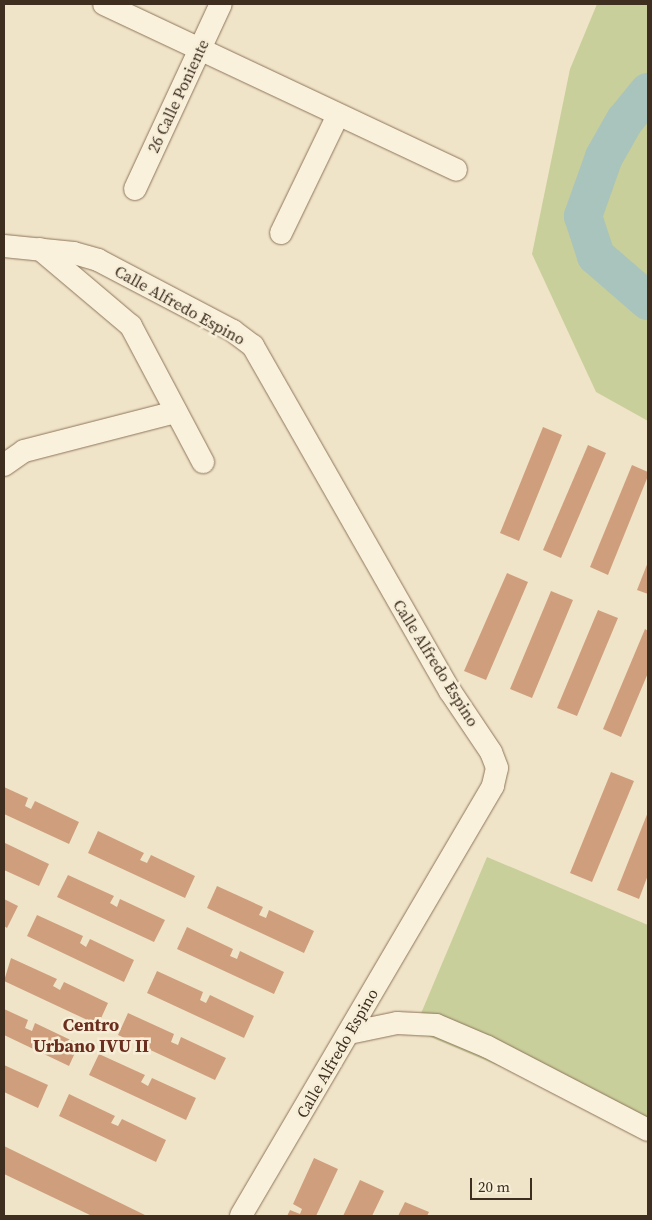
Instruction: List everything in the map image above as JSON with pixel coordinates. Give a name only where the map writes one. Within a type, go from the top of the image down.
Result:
[{"type":"street","points":[[104,4],[199,51],[456,170]]},
{"type":"street","name":"26 Calle Poniente","points":[[135,189],[220,4]]},
{"type":"street","points":[[281,233],[338,115]]},
{"type":"street","name":"Calle Alfredo Espino","points":[[4,246],[74,253],[98,260],[234,331],[253,346],[445,682],[494,757],[497,768],[493,786],[241,1216]]},
{"type":"street","points":[[40,249],[131,326],[203,462]]},
{"type":"street","points":[[4,465],[24,451],[176,412]]},
{"type":"street","points":[[349,1033],[397,1023],[436,1025],[488,1047],[648,1130]]},
{"type":"green space","points":[[597,4],[648,4],[648,421],[596,392],[532,254],[570,69]]},
{"type":"green space","points":[[487,857],[648,925],[648,1129],[414,1030]]},
{"type":"building","points":[[543,427],[562,435],[519,541],[500,533]]},
{"type":"building","points":[[588,445],[606,453],[561,558],[543,550]]},
{"type":"building","points":[[632,465],[648,472],[648,476],[608,575],[590,567]]},
{"type":"building","points":[[648,562],[648,594],[637,590]]},
{"type":"building","points":[[507,573],[528,582],[486,680],[464,671]]},
{"type":"building","points":[[551,591],[573,600],[532,698],[510,689]]},
{"type":"building","points":[[598,610],[618,618],[577,716],[557,708]]},
{"type":"building","points":[[645,629],[648,631],[648,673],[621,737],[603,729]]},
{"type":"building","points":[[611,772],[634,781],[592,882],[570,873]]},
{"type":"building","points":[[4,787],[28,798],[25,806],[31,809],[35,801],[79,822],[69,844],[4,814]]},
{"type":"building","points":[[648,812],[648,875],[639,899],[617,890]]},
{"type":"building","points":[[98,831],[144,853],[140,860],[147,863],[151,855],[195,876],[185,898],[88,853]]},
{"type":"building","points":[[5,843],[49,864],[39,886],[4,870]]},
{"type":"building","points":[[68,875],[114,896],[110,903],[117,907],[120,899],[165,920],[154,942],[57,897]]},
{"type":"building","points":[[217,886],[263,907],[259,915],[266,918],[269,910],[314,931],[304,953],[207,908]]},
{"type":"building","points":[[4,899],[18,906],[7,928],[4,926]]},
{"type":"building","points":[[37,915],[83,936],[80,943],[86,947],[90,939],[134,960],[124,982],[27,936]]},
{"type":"building","points":[[187,927],[233,949],[230,956],[237,959],[240,951],[284,972],[274,994],[177,949]]},
{"type":"building","points":[[11,958],[57,979],[53,986],[60,990],[64,982],[108,1003],[98,1025],[4,981]]},
{"type":"building","points":[[157,971],[203,992],[200,1000],[206,1003],[210,995],[254,1016],[244,1038],[147,993]]},
{"type":"building","points":[[4,1009],[28,1020],[25,1028],[32,1031],[35,1023],[79,1044],[69,1066],[4,1035]]},
{"type":"building","points":[[128,1013],[174,1034],[171,1042],[178,1045],[181,1037],[226,1058],[215,1080],[118,1035]]},
{"type":"building","points":[[99,1054],[145,1075],[141,1082],[148,1086],[152,1078],[196,1098],[186,1120],[89,1075]]},
{"type":"building","points":[[4,1065],[48,1085],[38,1108],[4,1092]]},
{"type":"building","points":[[69,1094],[115,1116],[111,1123],[118,1126],[122,1119],[166,1140],[156,1162],[59,1116]]},
{"type":"building","points":[[4,1146],[147,1216],[92,1216],[4,1174]]},
{"type":"building","points":[[314,1158],[338,1169],[316,1216],[287,1216],[290,1210],[300,1214],[302,1209],[293,1204]]},
{"type":"building","points":[[360,1180],[384,1191],[372,1216],[343,1216]]},
{"type":"building","points":[[405,1202],[429,1212],[427,1216],[398,1216]]},
{"type":"waterway","points":[[648,92],[625,120],[604,157],[583,216],[596,256],[648,301]]},
{"type":"district","name":"Centro Urbano IVU II","points":[[91,1036]]}]
